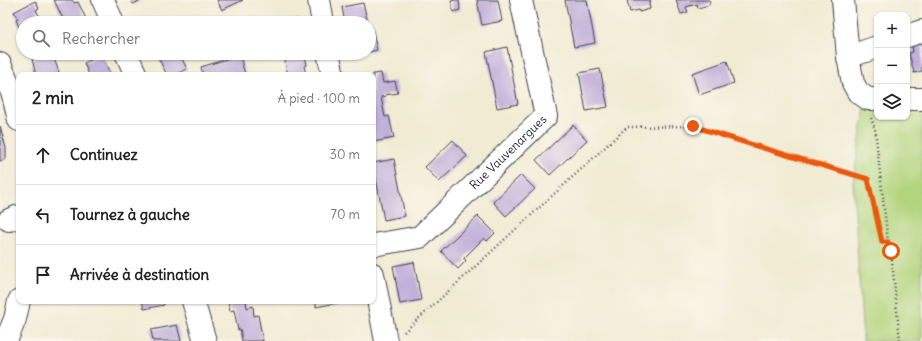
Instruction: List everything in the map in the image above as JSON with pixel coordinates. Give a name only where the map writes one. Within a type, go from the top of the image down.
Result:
[{"type":"street","points":[[103,0],[110,16]]},
{"type":"street","points":[[319,0],[322,16]]},
{"type":"street","name":"Rue Vauvenargues","points":[[376,244],[420,237],[546,116],[521,0]]},
{"type":"street","points":[[843,0],[848,57],[853,83],[858,92],[870,97]]},
{"type":"street","points":[[910,35],[922,31]]},
{"type":"street","points":[[848,57],[874,48]]},
{"type":"street","points":[[129,60],[135,72]]},
{"type":"street","points":[[330,60],[332,72]]},
{"type":"street","points":[[0,64],[13,95],[16,108]]},
{"type":"street","points":[[910,99],[922,99]]},
{"type":"street","points":[[376,284],[393,338]]},
{"type":"street","points":[[6,341],[15,319],[18,304]]},
{"type":"street","points":[[194,304],[205,341]]},
{"type":"path","points":[[870,97],[888,242],[891,251],[900,341]]},
{"type":"path","points":[[393,338],[627,126],[693,126],[868,179],[882,242],[888,242]]},
{"type":"green space","points":[[922,100],[922,341],[863,341],[853,182],[865,108],[874,107],[874,120],[910,120],[910,102]]},
{"type":"building","points":[[54,0],[72,0],[74,3],[78,2],[85,16],[62,16]]},
{"type":"building","points":[[131,0],[142,0],[133,4]]},
{"type":"building","points":[[217,0],[243,0],[222,10]]},
{"type":"building","points":[[459,0],[460,10],[453,12],[451,1]]},
{"type":"building","points":[[477,0],[498,0],[502,21],[482,25]]},
{"type":"building","points":[[565,0],[587,0],[595,43],[574,47]]},
{"type":"building","points":[[627,0],[651,0],[649,4],[650,9],[639,12],[639,10],[630,12]]},
{"type":"building","points":[[676,0],[709,0],[710,2],[709,5],[698,8],[697,4],[686,7],[688,12],[681,14]]},
{"type":"building","points":[[35,1],[39,8],[36,10],[39,16],[16,16],[14,12]]},
{"type":"building","points":[[363,3],[366,16],[344,16],[342,7]]},
{"type":"building","points":[[922,42],[922,71],[914,73],[910,57],[910,53],[913,52],[912,44]]},
{"type":"building","points":[[507,47],[518,104],[497,108],[486,52]]},
{"type":"building","points":[[32,60],[55,60],[59,72],[35,72]]},
{"type":"building","points":[[90,60],[104,60],[110,72],[88,72],[84,63]]},
{"type":"building","points":[[160,60],[182,60],[187,69],[180,72],[166,72]]},
{"type":"building","points":[[224,60],[241,60],[244,72],[202,72],[201,67]]},
{"type":"building","points":[[285,60],[306,60],[307,65],[304,66],[305,72],[287,72]]},
{"type":"building","points":[[727,61],[734,83],[699,95],[692,73]]},
{"type":"building","points":[[600,69],[608,107],[586,111],[579,73]]},
{"type":"building","points":[[381,73],[383,83],[395,81],[398,93],[381,97],[385,117],[389,116],[394,138],[376,141],[376,74]]},
{"type":"building","points":[[573,125],[587,140],[550,175],[536,160]]},
{"type":"building","points":[[0,126],[6,148],[6,159],[0,161]]},
{"type":"building","points":[[453,140],[467,156],[439,182],[425,167]]},
{"type":"building","points":[[394,159],[405,216],[384,220],[376,179],[376,162]]},
{"type":"building","points":[[521,175],[535,189],[506,216],[493,202]]},
{"type":"building","points":[[478,216],[495,233],[487,241],[484,238],[464,258],[466,261],[458,269],[441,251]]},
{"type":"building","points":[[414,262],[421,300],[400,304],[393,266]]},
{"type":"building","points":[[143,304],[164,305],[144,309]]},
{"type":"building","points":[[229,304],[246,304],[247,308],[253,306],[254,316],[258,315],[263,341],[242,341],[234,310],[230,311]]},
{"type":"building","points":[[316,304],[332,304],[316,307]]},
{"type":"building","points":[[177,325],[181,341],[153,341],[151,330]]},
{"type":"route","points":[[693,126],[868,179],[882,242],[888,242],[891,251]]}]
